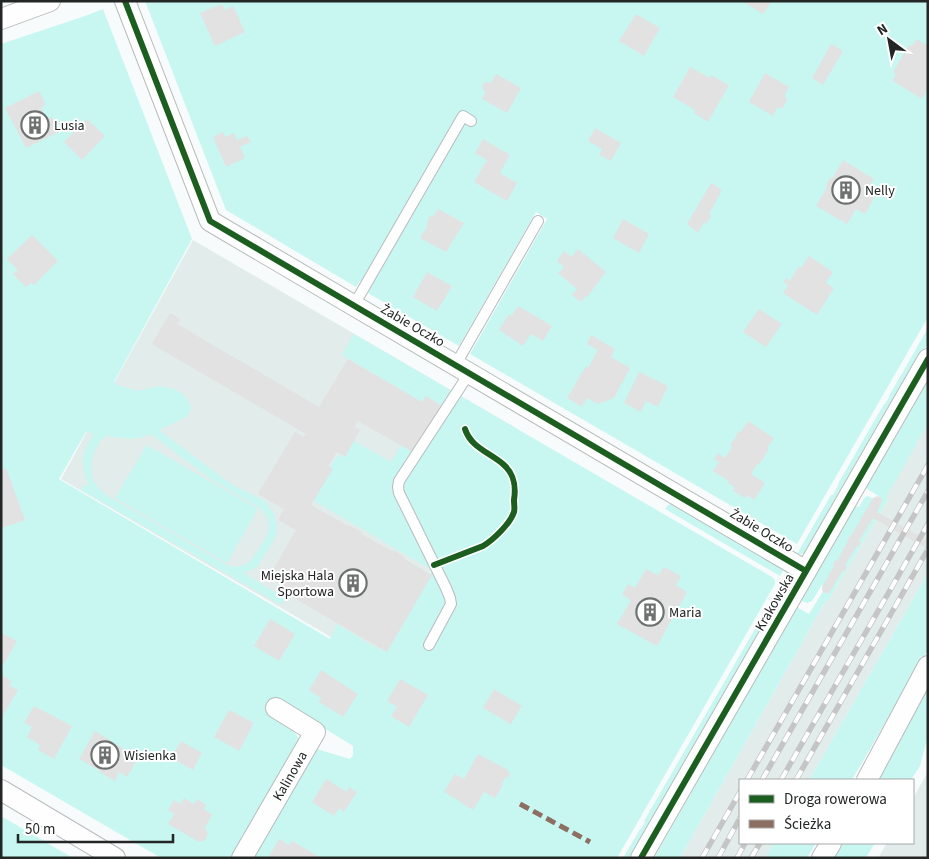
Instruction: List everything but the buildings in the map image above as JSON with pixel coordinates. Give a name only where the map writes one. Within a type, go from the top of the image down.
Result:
[{"type":"street","points":[[1,19],[50,1]]},
{"type":"street","name":"Żabie Oczko","points":[[125,1],[210,221],[806,570]]},
{"type":"street","name":"Krakowska","points":[[641,858],[928,359]]},
{"type":"street","points":[[868,779],[928,666]]},
{"type":"street","name":"Kalinowa","points":[[242,858],[315,732],[276,708]]},
{"type":"street","points":[[1,790],[115,858]]},
{"type":"lane","points":[[354,305],[463,116],[472,121]]},
{"type":"lane","points":[[429,645],[451,604],[448,593],[399,493],[398,482],[463,368],[538,221]]},
{"type":"shaded area","points":[[145,1],[928,1],[928,317],[797,544],[470,354],[547,219],[536,212],[459,346],[368,293],[371,287],[360,281],[356,287],[226,210]]},
{"type":"shaded area","points":[[103,9],[192,239],[114,382],[117,385],[139,391],[158,386],[175,389],[185,396],[192,408],[186,417],[159,430],[231,484],[265,501],[274,514],[277,528],[276,536],[259,565],[243,573],[285,598],[281,605],[81,490],[84,484],[90,487],[83,466],[83,459],[86,447],[94,434],[86,432],[59,479],[330,639],[337,624],[380,650],[432,570],[311,499],[337,456],[340,457],[351,439],[391,462],[425,404],[342,355],[354,334],[775,580],[775,584],[617,858],[254,858],[317,749],[350,759],[353,755],[353,746],[277,699],[288,723],[300,740],[232,858],[161,858],[1,765],[1,44]],"holes":[[[151,434],[209,478],[260,508],[265,514],[269,527],[264,540],[252,559],[244,565],[229,566],[106,495],[93,479],[91,467],[95,450],[106,436],[135,438]]]},
{"type":"shaded area","points":[[193,240],[516,428],[375,663],[61,479]]},
{"type":"shaded area","points":[[928,328],[928,343],[807,550],[802,554],[797,554],[831,495],[833,495]]},
{"type":"shaded area","points":[[928,379],[928,424],[887,496],[888,500],[828,601],[825,602],[680,858],[654,858],[797,607],[809,614],[825,588],[822,585],[812,601],[807,603],[800,600],[854,505],[859,507],[865,497],[868,496],[877,501],[880,497],[864,487]]},
{"type":"shaded area","points":[[928,424],[928,573],[810,779],[739,779],[739,844],[773,844],[765,858],[680,858],[825,602],[828,601],[888,500],[886,496]]},
{"type":"shaded area","points":[[147,445],[258,509],[227,563],[115,498]]},
{"type":"shaded area","points":[[672,503],[784,569],[780,576],[665,509]]},
{"type":"shaded area","points":[[928,573],[928,649],[924,657],[921,656],[900,697],[853,779],[810,779]]},
{"type":"shaded area","points":[[774,596],[780,598],[634,858],[623,858],[641,829]]},
{"type":"shaded area","points":[[928,684],[928,736],[920,766],[912,779],[877,779]]},
{"type":"shaded area","points":[[928,772],[928,858],[878,858],[886,844],[914,844],[914,796]]},
{"type":"shaded area","points":[[1,816],[73,858],[1,858]]},
{"type":"shaded area","points":[[773,844],[815,844],[807,858],[765,858]]},
{"type":"shaded area","points":[[840,844],[874,844],[866,858],[832,858]]},
{"type":"railway","points":[[748,779],[928,465]]},
{"type":"railway","points":[[763,779],[928,491]]},
{"type":"railway","points":[[782,779],[928,524]]},
{"type":"railway","points":[[797,779],[928,549]]},
{"type":"railway","points":[[702,858],[739,794]]},
{"type":"railway","points":[[718,858],[739,820]]},
{"type":"railway","points":[[737,858],[744,844]]},
{"type":"railway","points":[[751,858],[759,844]]},
{"type":"marked path","points":[[520,804],[590,842]]},
{"type":"cycle path","points":[[125,1],[210,221],[806,571]]},
{"type":"cycle path","points":[[641,858],[928,359]]},
{"type":"cycle path","points":[[434,565],[483,546],[505,526],[514,511],[515,486],[513,477],[504,465],[477,446],[468,436],[465,429]]},
{"type":"place","name":"Lusia","points":[[35,125]]},
{"type":"place","name":"Nelly","points":[[846,190]]},
{"type":"place","name":"Miejska Hala Sportowa","points":[[353,583]]},
{"type":"place","name":"Maria","points":[[650,612]]},
{"type":"place","name":"Wisienka","points":[[105,755]]}]
